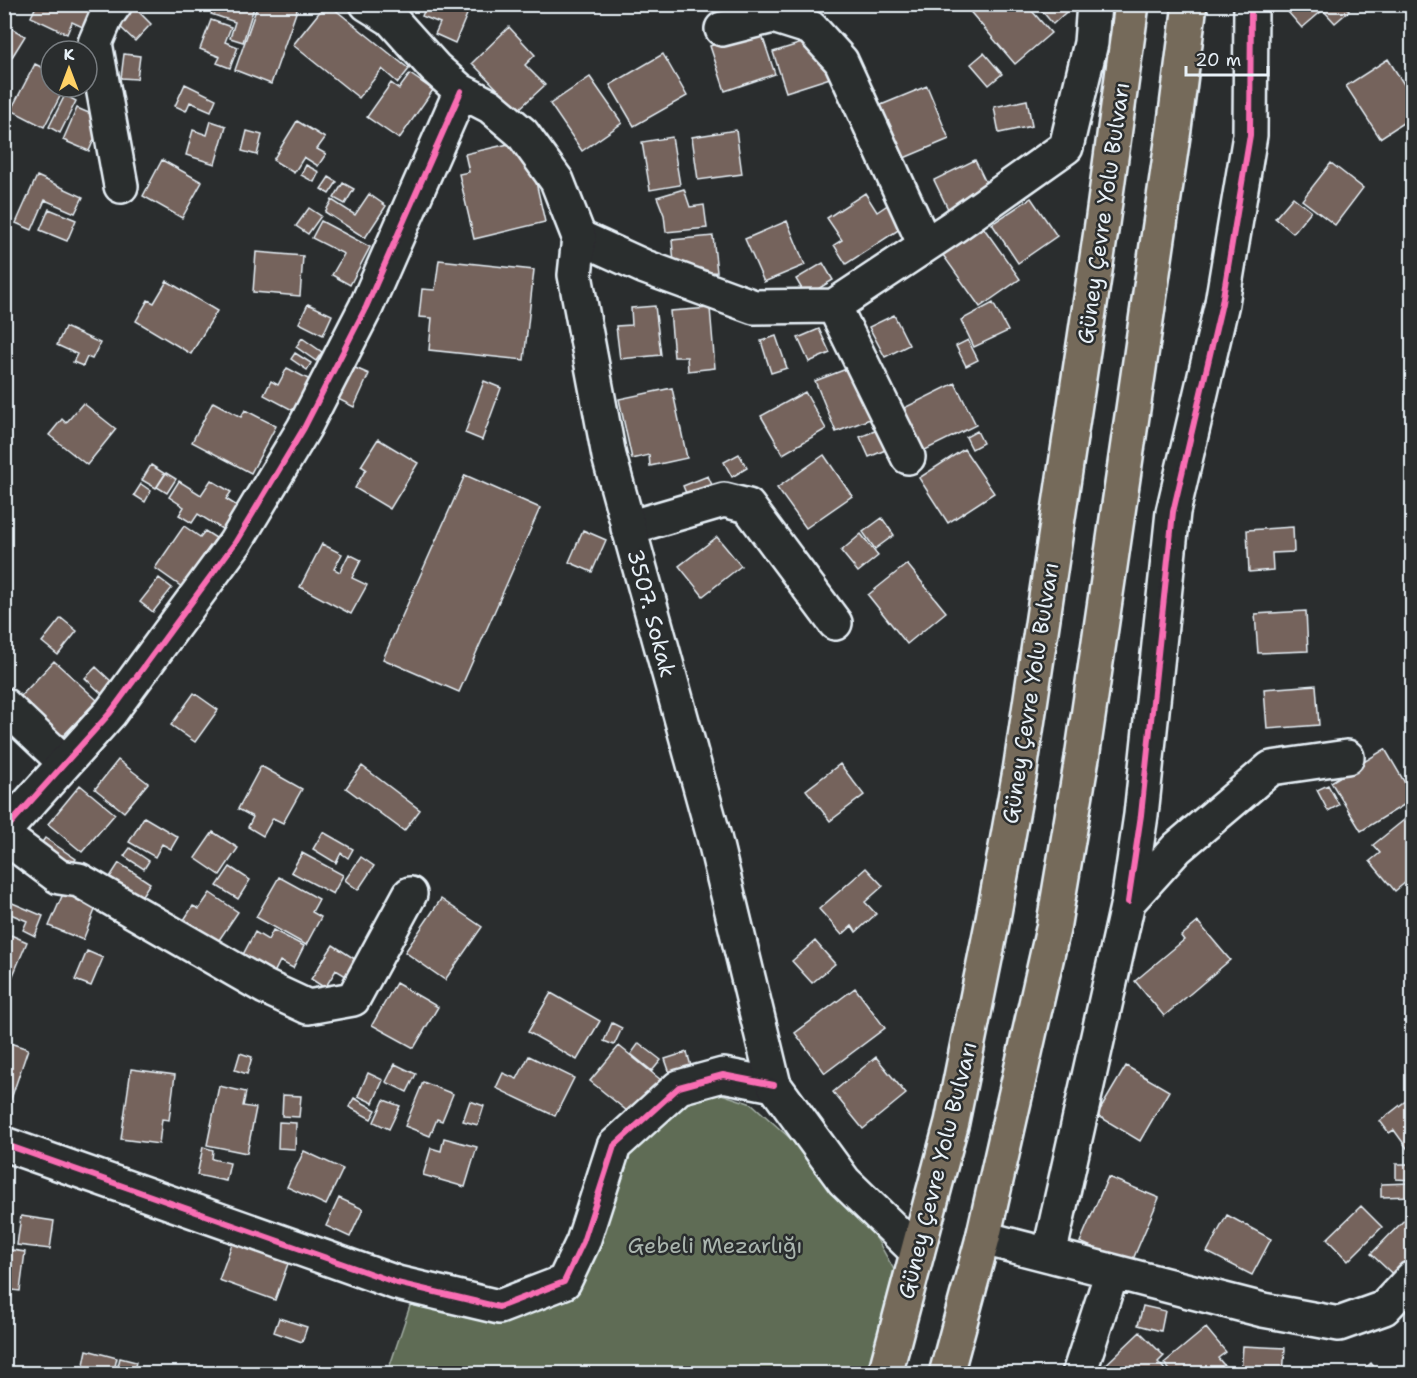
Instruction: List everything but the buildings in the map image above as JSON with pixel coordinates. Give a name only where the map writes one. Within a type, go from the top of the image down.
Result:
[{"type":"highway","name":"Güney Çevre Yolu Bulvarı","points":[[885,1374],[952,1122],[1020,771],[1101,231],[1132,4]]},
{"type":"highway","points":[[946,1374],[983,1238],[1053,929],[1076,792],[1174,129],[1190,4]]},
{"type":"street","points":[[115,4],[107,15],[95,42],[122,186]]},
{"type":"street","points":[[579,237],[645,267],[754,307],[834,306],[1066,147],[1090,43],[1094,4]]},
{"type":"street","points":[[1048,1254],[1128,902],[1141,815],[1173,512],[1222,303],[1250,135],[1251,4]]},
{"type":"street","name":"3507. Sokak","points":[[384,9],[435,68],[461,91],[490,106],[522,133],[557,181],[579,237],[575,274],[609,456],[714,837],[774,1085],[844,1181],[917,1252]]},
{"type":"street","points":[[722,29],[773,16],[812,28],[841,61],[925,245]]},
{"type":"street","points":[[4,831],[110,712],[235,543],[304,428],[366,307],[461,91]]},
{"type":"street","points":[[834,306],[908,457]]},
{"type":"street","points":[[628,528],[724,500],[748,506],[835,623]]},
{"type":"street","points":[[4,705],[64,762]]},
{"type":"street","points":[[1128,902],[1177,848],[1271,768],[1347,757]]},
{"type":"street","points":[[4,836],[59,877],[79,880],[265,987],[308,1006],[353,999],[410,894]]},
{"type":"street","points":[[4,1144],[397,1283],[499,1307],[564,1282],[583,1242],[614,1146],[679,1087],[723,1075],[774,1085]]},
{"type":"street","points":[[983,1238],[1263,1310],[1339,1324],[1384,1308],[1413,1278]]},
{"type":"street","points":[[1079,1374],[1113,1272]]},
{"type":"green space","name":"Gebeli Mezarlığı","points":[[709,1090],[752,1104],[801,1148],[857,1204],[897,1275],[876,1373],[387,1374],[411,1303],[552,1303],[633,1124]]},
{"type":"cycle path","points":[[1128,902],[1141,815],[1173,512],[1222,303],[1250,135],[1251,4]]},
{"type":"cycle path","points":[[4,831],[110,713],[235,543],[304,428],[366,307],[461,91]]},
{"type":"cycle path","points":[[4,1144],[397,1283],[499,1307],[564,1282],[583,1242],[614,1146],[679,1087],[723,1075],[774,1085]]}]
